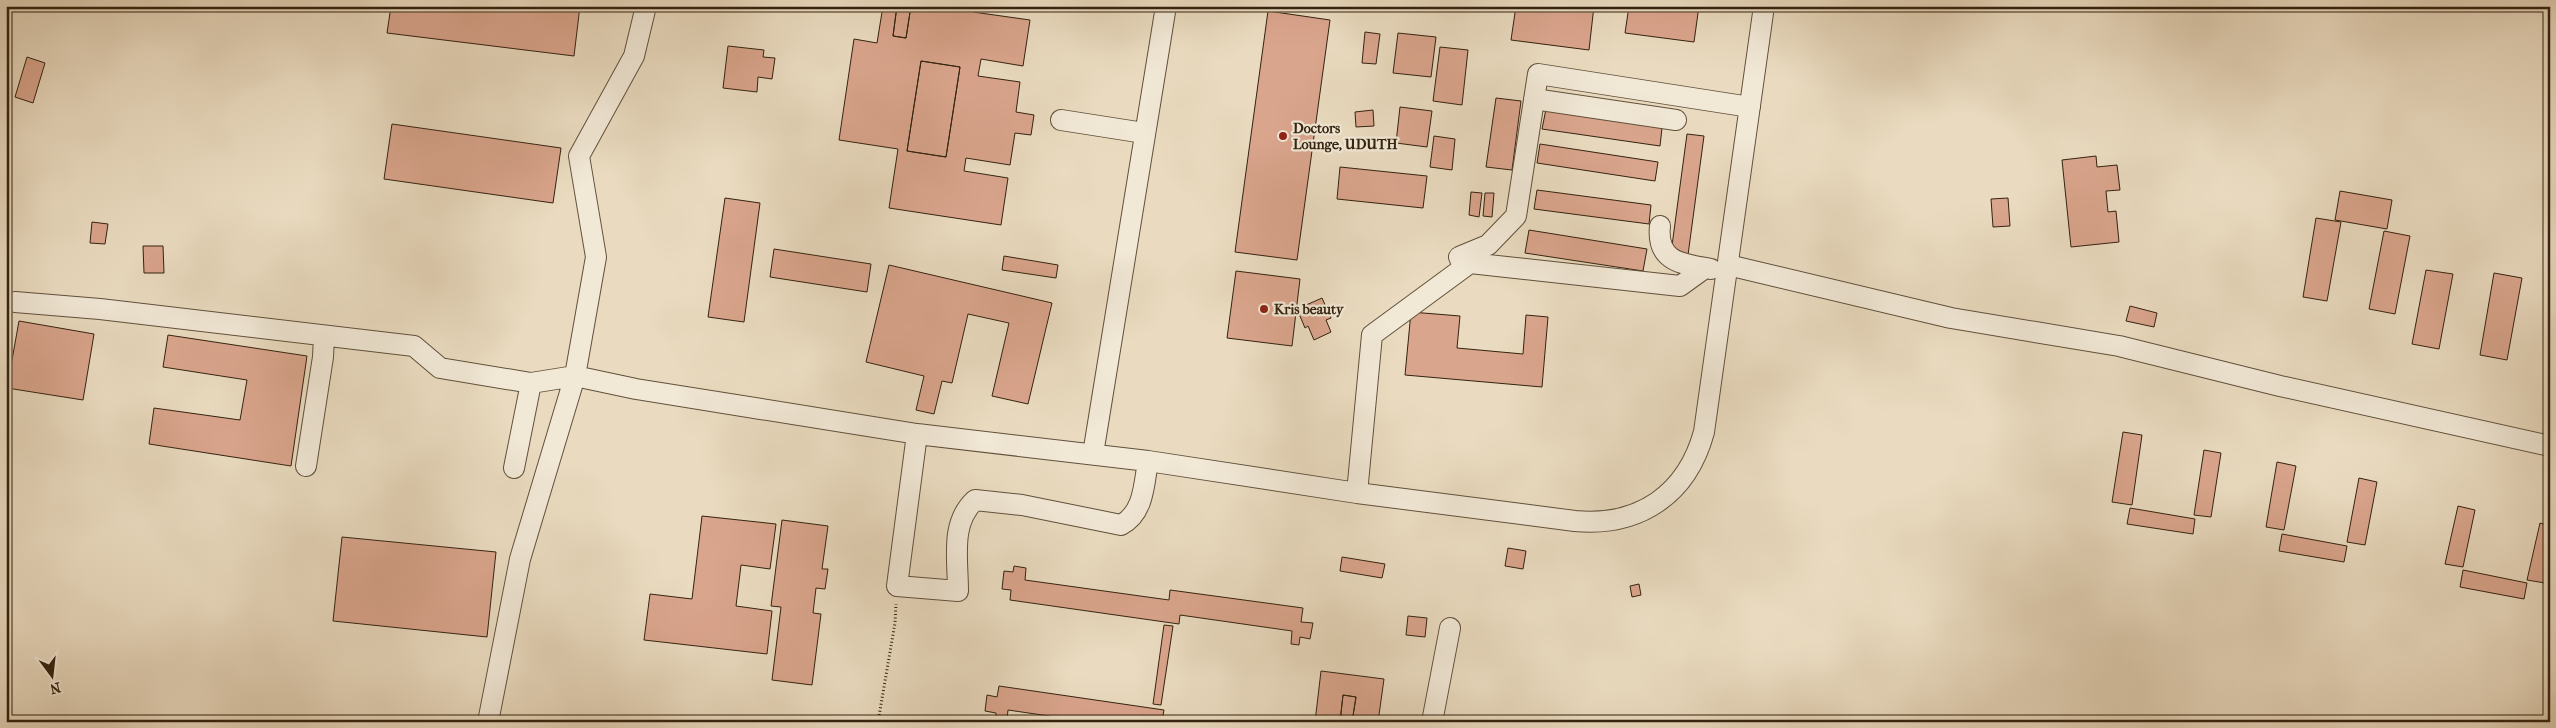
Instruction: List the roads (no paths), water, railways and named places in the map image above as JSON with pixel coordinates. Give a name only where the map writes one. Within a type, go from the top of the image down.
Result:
[{"type":"street","points":[[488,722],[520,559],[575,376],[596,257],[579,156],[634,56],[646,6]]},
{"type":"street","points":[[1093,454],[1166,6]]},
{"type":"street","points":[[16,302],[100,309],[414,346],[440,368],[531,383],[575,376],[636,389],[917,434],[1148,461],[1357,492],[1591,522],[1622,518],[1651,506],[1681,481],[1700,447],[1704,432],[1764,6]]},
{"type":"street","points":[[1464,268],[1459,257],[1488,245],[1516,216],[1538,74],[1750,107]]},
{"type":"street","points":[[1534,99],[1676,120]]},
{"type":"street","points":[[1061,120],[1144,133]]},
{"type":"street","points":[[1660,226],[1661,245],[1671,259],[1678,263],[1705,268],[1727,269],[1951,318],[2119,346],[2280,386],[2550,446]]},
{"type":"street","points":[[1357,492],[1372,335],[1470,263],[1680,286],[1705,268]]},
{"type":"street","points":[[306,466],[323,357],[324,336]]},
{"type":"street","points":[[514,468],[531,383]]},
{"type":"street","points":[[917,434],[897,586],[958,591],[958,526],[967,507],[974,500],[1022,505],[1121,525],[1130,520],[1139,506],[1148,461]]},
{"type":"street","points":[[1432,722],[1450,628]]},
{"type":"place","name":"Doctors Lounge, UDUTH","points":[[1283,136]]},
{"type":"place","name":"Kris beauty","points":[[1264,309]]}]
